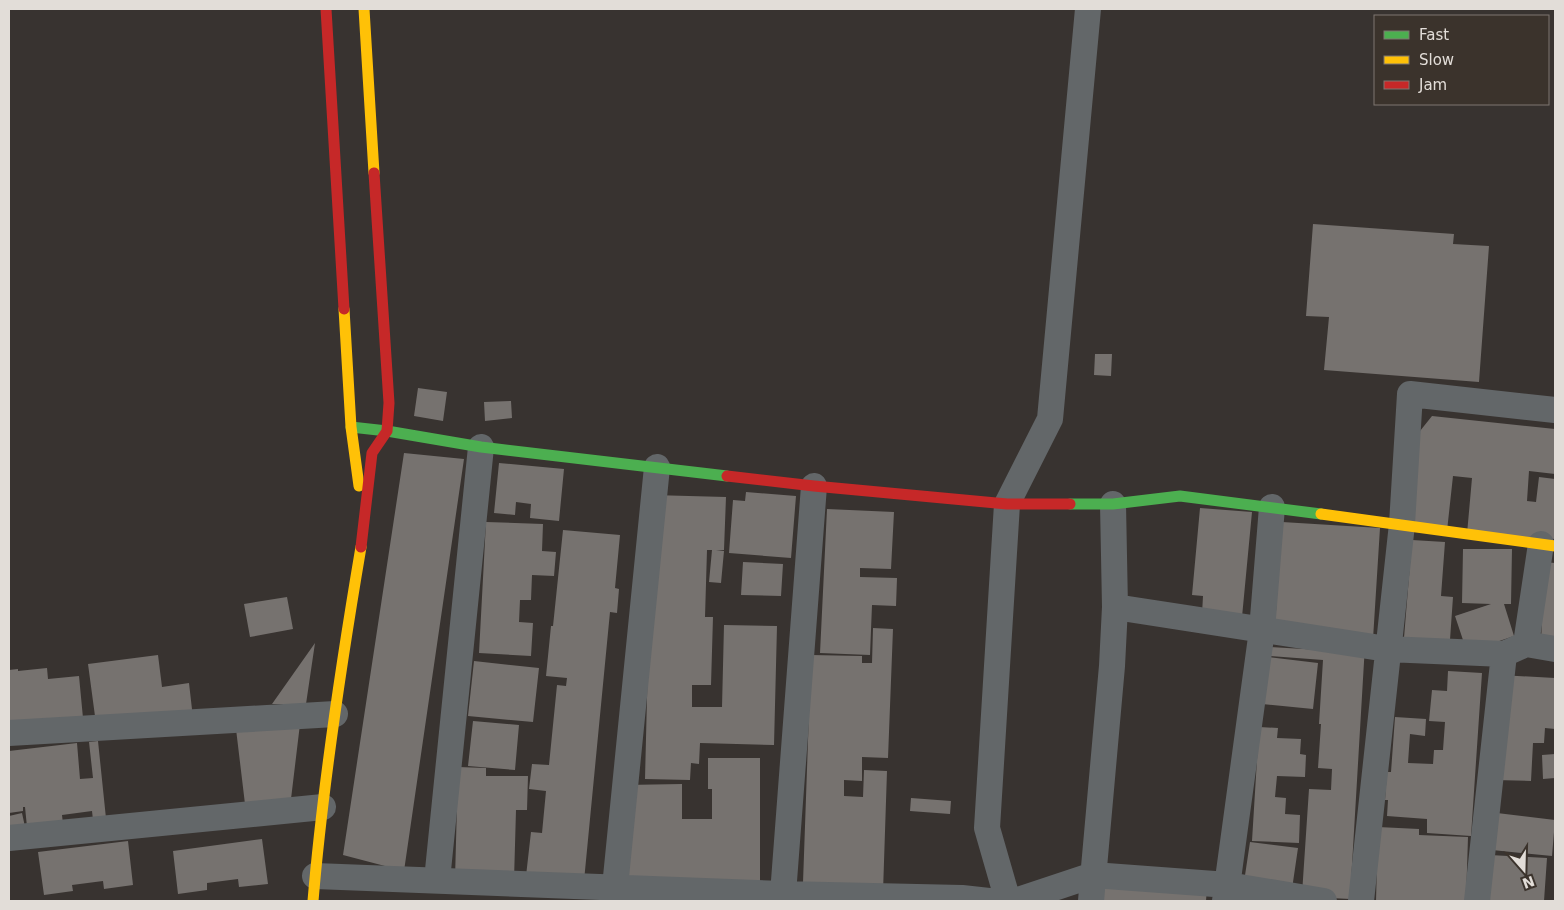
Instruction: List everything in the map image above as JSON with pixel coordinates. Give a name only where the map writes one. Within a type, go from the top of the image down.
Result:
[{"type":"main road","points":[[326,9],[351,427],[364,527]]},
{"type":"main road","points":[[314,889],[334,714],[364,527],[372,453],[387,431],[388,393],[364,9]]},
{"type":"main road","points":[[351,427],[387,431],[481,447],[814,486],[1007,504],[1113,504],[1180,496],[1402,524],[1548,545]]},
{"type":"street","points":[[1008,901],[987,828],[1007,504],[1050,419],[1088,9]]},
{"type":"street","points":[[1361,901],[1402,524],[1410,394],[1555,410]]},
{"type":"street","points":[[437,880],[481,447]]},
{"type":"street","points":[[615,887],[657,467]]},
{"type":"street","points":[[783,894],[814,486]]},
{"type":"street","points":[[1091,901],[1112,666],[1115,607],[1113,504]]},
{"type":"street","points":[[1227,893],[1262,630],[1272,507]]},
{"type":"street","points":[[1477,901],[1515,649],[1548,545]]},
{"type":"street","points":[[1115,607],[1387,649],[1555,649]]},
{"type":"street","points":[[9,733],[334,714]]},
{"type":"street","points":[[9,838],[323,807]]},
{"type":"street","points":[[1015,901],[1093,875],[1227,893],[1324,901]]},
{"type":"street","points":[[314,889],[437,880],[783,894],[962,898],[989,901]]},
{"type":"building","points":[[1313,224],[1454,234],[1453,244],[1489,246],[1479,382],[1324,370],[1329,317],[1306,316]]},
{"type":"building","points":[[1095,354],[1112,354],[1111,376],[1094,375]]},
{"type":"building","points":[[418,388],[447,392],[443,421],[414,416]]},
{"type":"building","points":[[511,401],[512,418],[485,421],[484,402]]},
{"type":"building","points":[[1432,416],[1555,429],[1555,474],[1529,471],[1527,501],[1536,502],[1539,477],[1555,479],[1555,539],[1467,534],[1472,478],[1453,476],[1447,531],[1410,527],[1420,431]]},
{"type":"building","points":[[404,453],[464,459],[404,871],[343,855]]},
{"type":"building","points":[[499,463],[564,469],[559,521],[530,518],[531,504],[516,502],[515,515],[494,513]]},
{"type":"building","points":[[746,492],[796,496],[791,558],[729,553],[733,500],[745,501]]},
{"type":"building","points":[[652,495],[726,497],[724,550],[716,551],[724,551],[721,583],[709,582],[712,550],[707,550],[705,617],[713,617],[711,685],[692,685],[692,707],[722,707],[724,625],[777,626],[774,745],[700,743],[699,764],[691,763],[690,780],[645,779]]},
{"type":"building","points":[[1200,508],[1252,512],[1242,617],[1202,614],[1203,596],[1192,595]]},
{"type":"building","points":[[827,509],[894,512],[891,569],[860,568],[860,577],[897,578],[896,606],[872,605],[870,655],[820,653]]},
{"type":"building","points":[[486,522],[543,524],[542,551],[556,552],[554,576],[532,575],[531,600],[520,600],[519,622],[533,623],[531,656],[479,653]]},
{"type":"building","points":[[1282,522],[1380,528],[1373,639],[1275,626]]},
{"type":"building","points":[[563,530],[620,535],[615,588],[619,589],[617,613],[610,612],[584,881],[526,876],[531,832],[542,833],[546,791],[529,789],[532,764],[549,765],[557,685],[566,686],[567,678],[546,676]]},
{"type":"building","points":[[1412,540],[1445,542],[1441,596],[1453,597],[1449,654],[1403,650]]},
{"type":"building","points":[[1463,549],[1512,549],[1511,604],[1504,604],[1514,636],[1467,652],[1455,616],[1491,604],[1462,603]]},
{"type":"building","points":[[743,562],[783,564],[781,596],[741,595]]},
{"type":"building","points":[[1544,562],[1555,563],[1555,645],[1541,645]]},
{"type":"building","points":[[287,597],[293,629],[250,637],[244,604]]},
{"type":"building","points":[[873,628],[893,629],[888,758],[862,757],[862,781],[844,780],[844,796],[863,797],[864,770],[887,771],[883,892],[803,883],[811,655],[862,656],[862,663],[872,663]]},
{"type":"building","points":[[315,643],[306,704],[272,704]]},
{"type":"building","points":[[1365,645],[1350,899],[1311,897],[1311,901],[1235,901],[1236,890],[1302,894],[1309,789],[1331,790],[1332,769],[1318,768],[1323,660],[1269,656],[1270,647],[1321,650]]},
{"type":"building","points":[[158,655],[162,687],[189,683],[193,718],[97,731],[88,664]]},
{"type":"building","points":[[1268,657],[1318,663],[1313,709],[1262,704]]},
{"type":"building","points":[[474,661],[539,668],[533,722],[468,716]]},
{"type":"building","points":[[47,668],[48,679],[79,676],[83,718],[9,726],[9,670]]},
{"type":"building","points":[[1448,671],[1482,673],[1471,836],[1427,833],[1427,819],[1387,816],[1388,800],[1385,800],[1387,772],[1391,772],[1395,717],[1426,719],[1425,736],[1410,734],[1408,763],[1433,764],[1434,750],[1443,750],[1445,722],[1429,721],[1432,690],[1447,691]]},
{"type":"building","points":[[1500,675],[1555,678],[1555,729],[1545,728],[1544,743],[1533,743],[1531,781],[1495,780]]},
{"type":"building","points":[[473,721],[519,725],[515,770],[468,766]]},
{"type":"building","points":[[300,724],[291,799],[245,804],[236,729]]},
{"type":"building","points":[[1259,727],[1278,728],[1277,738],[1301,739],[1300,754],[1306,755],[1305,777],[1277,776],[1275,797],[1286,798],[1285,814],[1300,815],[1299,843],[1252,841]]},
{"type":"building","points":[[98,741],[107,828],[94,829],[92,811],[62,815],[64,833],[28,837],[25,807],[23,807],[23,811],[9,813],[9,751],[77,743],[80,779],[93,778],[89,742]]},
{"type":"building","points":[[1555,754],[1555,778],[1543,779],[1542,755]]},
{"type":"building","points":[[708,758],[760,758],[760,901],[625,887],[625,785],[682,784],[682,819],[712,819],[712,789],[708,789]]},
{"type":"building","points":[[458,767],[486,768],[486,776],[528,776],[527,810],[516,810],[514,880],[455,879]]},
{"type":"building","points":[[911,798],[951,801],[950,814],[910,811]]},
{"type":"building","points":[[22,813],[27,836],[9,839],[9,816]]},
{"type":"building","points":[[1497,813],[1555,820],[1552,856],[1492,850]]},
{"type":"building","points":[[1378,827],[1419,829],[1419,835],[1468,837],[1466,901],[1376,901]]},
{"type":"building","points":[[262,839],[268,884],[239,887],[238,879],[207,883],[207,890],[178,894],[173,851]]},
{"type":"building","points":[[128,841],[133,885],[104,889],[103,881],[72,885],[73,891],[44,895],[38,852]]},
{"type":"building","points":[[1250,842],[1298,848],[1292,889],[1244,882]]},
{"type":"building","points":[[1490,855],[1547,858],[1544,901],[1487,901]]},
{"type":"building","points":[[1103,881],[1207,887],[1206,901],[1102,901]]},
{"type":"traffic: fast","points":[[351,427],[387,431],[481,447],[727,476]]},
{"type":"traffic: fast","points":[[1070,504],[1113,504],[1180,496],[1321,514]]},
{"type":"traffic: slow","points":[[364,9],[374,173]]},
{"type":"traffic: slow","points":[[344,309],[351,427],[359,486]]},
{"type":"traffic: slow","points":[[1321,514],[1555,546]]},
{"type":"traffic: slow","points":[[313,901],[333,724],[361,547]]},
{"type":"traffic: jam","points":[[326,9],[344,309]]},
{"type":"traffic: jam","points":[[361,547],[372,453],[387,431],[389,403],[374,173]]},
{"type":"traffic: jam","points":[[727,476],[1007,504],[1070,504]]}]
